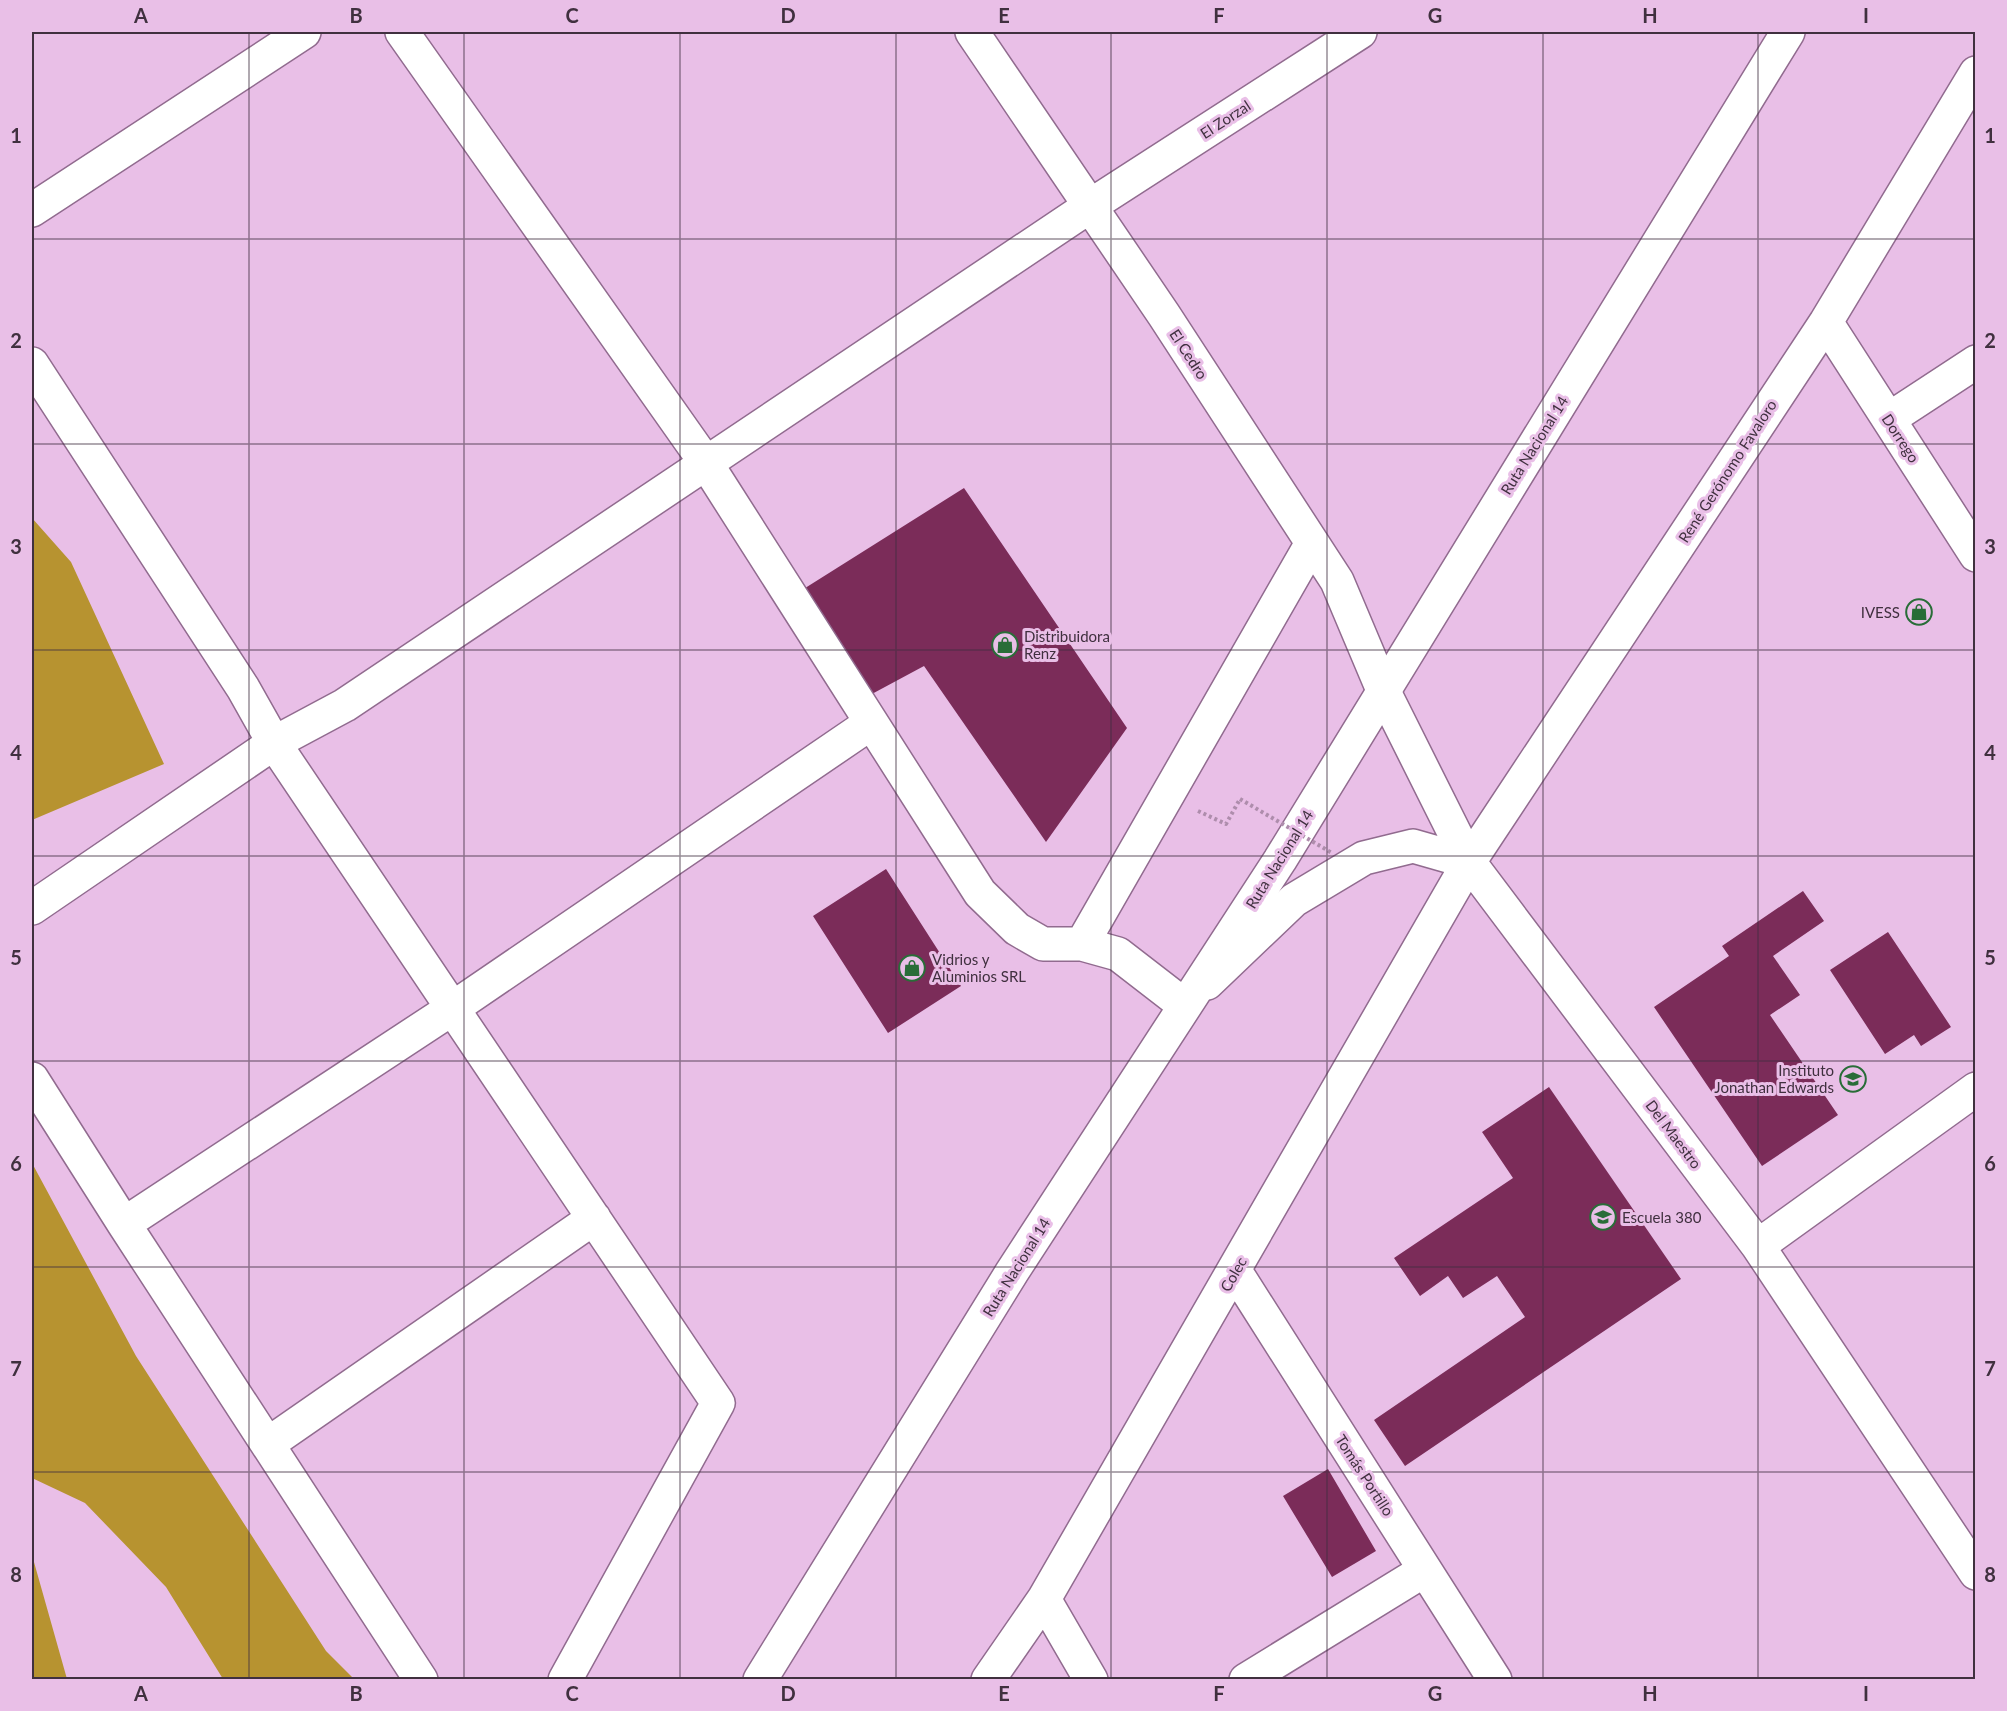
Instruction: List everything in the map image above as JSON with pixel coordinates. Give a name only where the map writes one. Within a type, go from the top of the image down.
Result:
[{"type":"main road","points":[[32,210],[304,32]]},
{"type":"main road","points":[[402,32],[706,463],[980,893],[1017,928],[1043,944],[1082,944],[1118,954],[1186,1003],[1294,900],[1365,858],[1413,846],[1469,862]]},
{"type":"main road","name":"El Cedro","points":[[972,32],[1090,206],[1337,581],[1383,690]]},
{"type":"main road","name":"El Zorzal","points":[[32,908],[274,743],[345,705],[1090,206],[1360,32]]},
{"type":"main road","name":"Ruta Nacional 14","points":[[760,1680],[1012,1272],[1280,860],[1788,32]]},
{"type":"main road","name":"René Gerónomo Favaloro","points":[[1469,862],[1826,322],[1976,73]]},
{"type":"main road","name":"Dorrego","points":[[1826,322],[1976,555]]},
{"type":"main road","points":[[1889,419],[1976,362]]},
{"type":"main road","points":[[32,364],[243,688],[274,743],[718,1403],[565,1680]]},
{"type":"main road","points":[[1082,944],[1312,543]]},
{"type":"main road","name":"Del Maestro","points":[[1383,690],[1469,862],[1758,1246],[1976,1573]]},
{"type":"main road","points":[[124,1224],[453,1008],[871,723]]},
{"type":"main road","name":"Colec","points":[[988,1680],[1044,1599],[1469,862]]},
{"type":"main road","points":[[32,1079],[421,1680]]},
{"type":"main road","points":[[1758,1246],[1976,1089]]},
{"type":"main road","points":[[268,1444],[594,1218]]},
{"type":"main road","name":"Tomás Portillo","points":[[1235,1271],[1494,1680]]},
{"type":"main road","points":[[1246,1680],[1425,1570]]},
{"type":"main road","points":[[1044,1599],[1091,1680]]},
{"type":"path","points":[[1226,824],[1240,799],[1332,853]]},
{"type":"shaded area","points":[[32,518],[71,562],[164,764],[32,820]]},
{"type":"shaded area","points":[[32,1163],[136,1356],[326,1651],[354,1679],[223,1679],[166,1587],[85,1503],[32,1478]]},
{"type":"shaded area","points":[[32,1555],[67,1679],[32,1679]]},
{"type":"building","points":[[964,488],[1127,728],[1046,842],[924,666],[870,695],[802,590]]},
{"type":"building","points":[[886,869],[961,986],[888,1033],[813,916]]},
{"type":"building","points":[[1803,891],[1824,921],[1773,956],[1800,995],[1770,1015],[1838,1115],[1762,1166],[1654,1007],[1729,956],[1722,946]]},
{"type":"building","points":[[1888,932],[1951,1027],[1921,1046],[1914,1035],[1885,1054],[1830,970]]},
{"type":"building","points":[[1549,1087],[1681,1279],[1405,1466],[1374,1420],[1525,1317],[1497,1276],[1463,1298],[1448,1276],[1420,1296],[1394,1258],[1513,1178],[1482,1132]]},
{"type":"building","points":[[1328,1469],[1376,1551],[1332,1577],[1283,1496]]},
{"type":"place","name":"IVESS","points":[[1919,612]]},
{"type":"place","name":"Distribuidora Renz","points":[[1005,645]]},
{"type":"place","name":"Vidrios y Aluminios SRL","points":[[912,968]]},
{"type":"place","name":"Instituto Jonathan Edwards","points":[[1853,1079]]},
{"type":"place","name":"Escuela 380","points":[[1603,1217]]}]
